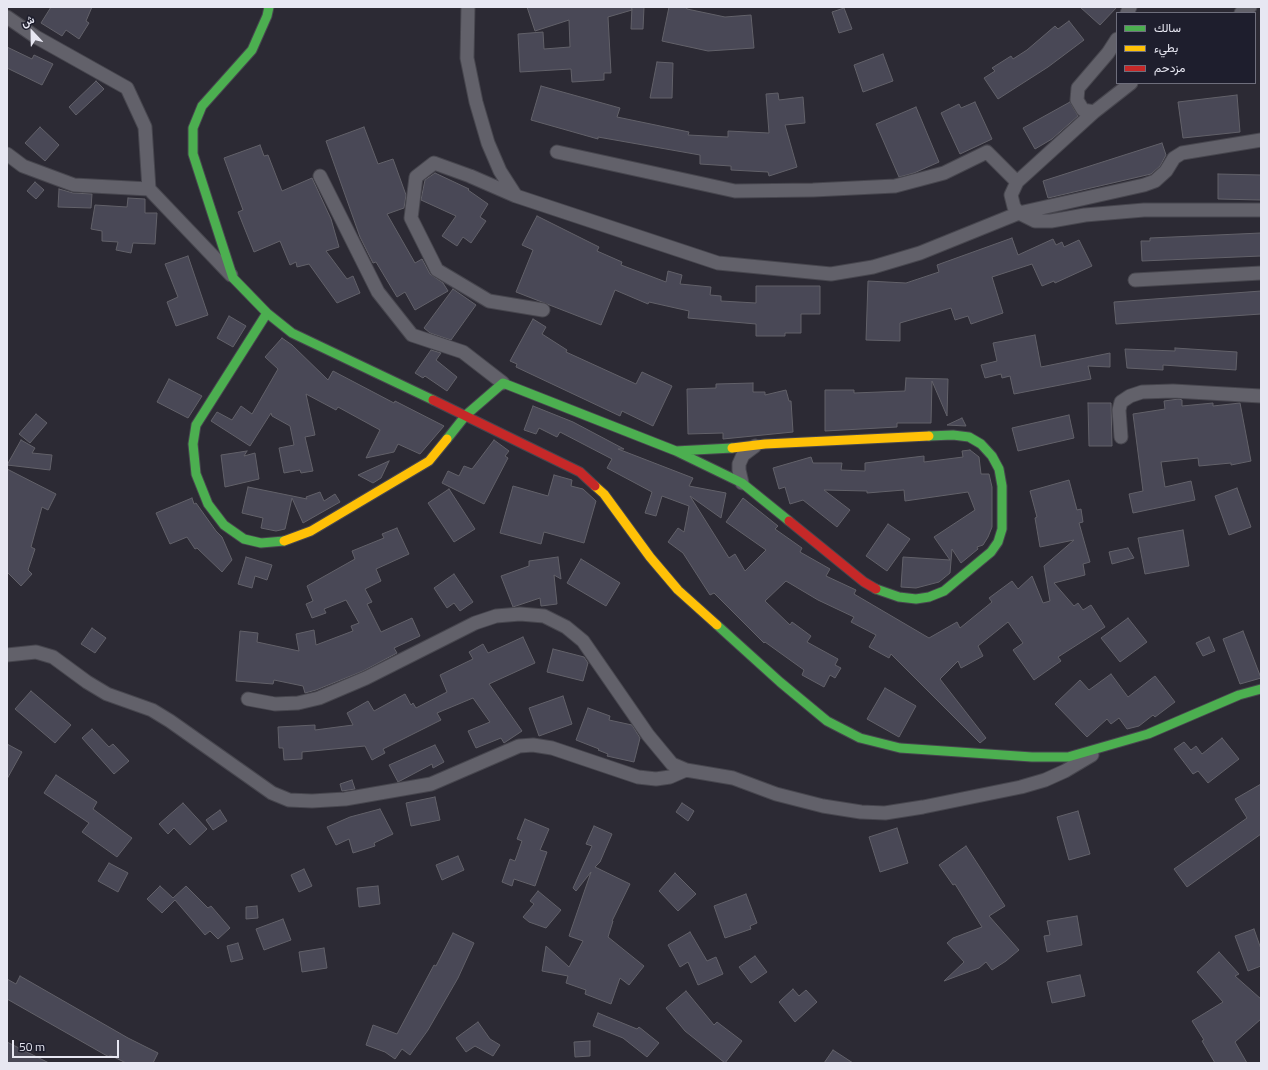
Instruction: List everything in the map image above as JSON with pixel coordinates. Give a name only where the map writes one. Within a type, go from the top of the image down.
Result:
[{"type":"street","points":[[233,278],[193,154],[193,128],[202,106],[252,50],[267,16],[269,7]]},
{"type":"street","points":[[468,7],[467,58],[476,102],[488,143],[500,171],[516,196]]},
{"type":"street","points":[[7,17],[36,37],[127,88],[145,127],[149,189],[268,313],[292,333],[580,472],[604,494],[650,557],[678,590],[780,682],[827,721],[860,738],[900,748],[1032,758],[1068,757],[1148,734],[1239,695],[1261,689]]},
{"type":"street","points":[[1094,112],[1083,110],[1077,100],[1078,88],[1108,53],[1116,41]]},
{"type":"street","points":[[1130,84],[1094,112],[1018,182],[1011,195],[1014,208],[1035,221],[1051,221],[1085,215],[1144,210],[1261,210]]},
{"type":"street","points":[[543,310],[490,301],[437,270],[411,218],[416,178],[434,163],[470,176],[516,196],[718,263],[831,274],[873,267],[920,253],[1020,213],[1155,181],[1166,171],[1174,158],[1182,153],[1261,140]]},
{"type":"street","points":[[556,152],[735,190],[813,190],[895,186],[944,173],[987,152],[1018,182]]},
{"type":"street","points":[[7,154],[23,166],[74,185],[149,189]]},
{"type":"street","points":[[320,176],[378,292],[412,334],[463,352],[503,383],[676,451],[742,483],[864,582],[882,592],[899,597],[916,599],[930,597],[944,591],[991,552],[998,542],[1002,529],[1002,486],[999,469],[992,456],[981,444],[969,437],[953,435],[755,446],[716,450],[676,451]]},
{"type":"street","points":[[1135,280],[1261,273]]},
{"type":"street","points":[[268,313],[196,425],[193,444],[196,474],[208,504],[224,525],[244,539],[261,543],[282,541],[312,531],[429,460],[466,416],[503,383]]},
{"type":"street","points":[[1121,437],[1119,410],[1121,402],[1136,394],[1173,391],[1261,396]]},
{"type":"street","points":[[742,483],[739,464],[743,455],[755,446]]},
{"type":"street","points":[[248,699],[276,704],[298,703],[319,698],[366,678],[475,623],[496,616],[514,614],[544,616],[566,627],[583,641],[648,735],[672,764],[686,770],[733,778],[776,794],[823,806],[861,812],[885,813],[923,807],[1045,780],[1065,771],[1106,747]]},
{"type":"street","points":[[7,656],[36,652],[53,656],[87,682],[107,694],[152,710],[272,793],[289,800],[312,801],[345,799],[431,784],[519,746],[532,745],[552,748],[638,777],[656,779],[670,777],[686,770]]},
{"type":"building","points":[[51,7],[92,7],[86,21],[89,23],[79,39],[66,30],[62,36],[41,23]]},
{"type":"building","points":[[527,7],[631,7],[632,10],[608,17],[611,73],[604,73],[604,80],[572,82],[571,69],[520,72],[518,34],[543,32],[544,49],[570,47],[569,20],[535,31]]},
{"type":"building","points":[[632,7],[644,7],[643,29],[631,29]]},
{"type":"building","points":[[669,7],[686,7],[687,9],[725,17],[751,15],[754,48],[708,51],[662,41]]},
{"type":"building","points":[[1080,7],[1117,7],[1100,25]]},
{"type":"building","points":[[844,8],[852,29],[839,33],[832,12]]},
{"type":"building","points":[[1069,21],[1084,40],[1048,67],[998,99],[984,78],[995,71],[992,68],[1011,56],[1013,59],[1027,50],[1055,26],[1058,29]]},
{"type":"building","points":[[7,47],[32,59],[34,55],[53,64],[42,85],[7,68]]},
{"type":"building","points":[[883,54],[893,81],[863,92],[854,65]]},
{"type":"building","points":[[657,62],[673,63],[672,98],[650,98]]},
{"type":"building","points":[[96,81],[104,89],[76,115],[69,107]]},
{"type":"building","points":[[541,86],[620,108],[617,117],[689,132],[688,135],[728,137],[728,131],[769,133],[766,94],[778,93],[779,100],[803,97],[805,123],[785,125],[797,167],[769,176],[768,172],[731,170],[731,166],[700,164],[700,155],[598,137],[598,139],[531,120]]},
{"type":"building","points":[[1237,95],[1240,132],[1183,138],[1178,102]]},
{"type":"building","points":[[975,102],[992,139],[960,154],[941,113],[959,104],[961,108]]},
{"type":"building","points":[[1070,102],[1078,116],[1052,139],[1035,149],[1023,128]]},
{"type":"building","points":[[916,107],[939,162],[914,173],[899,177],[876,124]]},
{"type":"building","points":[[40,127],[59,145],[45,161],[25,143]]},
{"type":"building","points":[[364,127],[378,164],[393,159],[406,195],[404,208],[387,214],[415,263],[422,259],[430,274],[443,283],[448,291],[415,310],[405,292],[397,297],[376,262],[373,263],[360,237],[326,141]]},
{"type":"building","points":[[1162,143],[1166,155],[1160,166],[1151,174],[1048,198],[1043,181]]},
{"type":"building","points":[[260,145],[264,156],[268,155],[282,191],[312,178],[331,219],[339,247],[326,251],[347,279],[353,276],[360,293],[337,303],[309,264],[297,267],[296,262],[290,265],[280,241],[254,252],[238,212],[243,210],[224,158]]},
{"type":"building","points":[[435,173],[469,189],[468,190],[488,204],[480,217],[486,221],[471,243],[463,237],[457,246],[442,236],[456,216],[421,200],[425,180]]},
{"type":"building","points":[[1218,174],[1261,175],[1261,200],[1218,199]]},
{"type":"building","points":[[35,182],[44,190],[36,199],[27,191]]},
{"type":"building","points":[[59,189],[73,193],[92,194],[91,208],[58,207]]},
{"type":"building","points":[[128,198],[145,199],[145,213],[157,213],[155,244],[133,243],[131,253],[116,250],[118,242],[102,241],[102,231],[91,229],[95,205],[127,207]]},
{"type":"building","points":[[537,216],[599,247],[597,251],[622,262],[621,265],[666,282],[668,271],[682,275],[680,284],[711,287],[710,295],[721,296],[721,301],[756,303],[756,286],[820,286],[820,314],[801,314],[801,333],[785,333],[785,336],[756,336],[756,324],[688,318],[689,311],[649,302],[648,304],[615,290],[601,325],[516,292],[533,250],[522,245]]},
{"type":"building","points":[[1261,233],[1261,256],[1142,261],[1141,241],[1150,241],[1150,238]]},
{"type":"building","points":[[1012,238],[1018,255],[1053,239],[1056,245],[1062,242],[1064,247],[1079,240],[1092,266],[1055,283],[1054,281],[1042,286],[1032,264],[992,277],[1003,313],[971,324],[968,316],[955,320],[951,308],[900,323],[900,341],[866,340],[868,281],[906,283],[939,272],[937,265]]},
{"type":"building","points":[[188,256],[208,315],[176,326],[167,302],[178,297],[165,264]]},
{"type":"building","points":[[453,289],[476,305],[451,340],[430,333],[424,328]]},
{"type":"building","points":[[1261,291],[1261,314],[1116,324],[1114,302]]},
{"type":"building","points":[[229,316],[246,326],[233,347],[217,338]]},
{"type":"building","points":[[533,319],[546,327],[542,334],[567,350],[566,352],[636,384],[642,372],[672,386],[653,426],[622,411],[620,416],[516,367],[517,364],[510,361]]},
{"type":"building","points":[[1035,335],[1041,367],[1110,353],[1110,367],[1088,366],[1091,379],[1014,394],[1010,376],[1002,378],[1001,374],[985,378],[981,365],[997,361],[993,343]]},
{"type":"building","points":[[282,338],[292,345],[328,380],[333,371],[394,403],[395,401],[444,426],[420,454],[398,444],[394,452],[366,458],[380,430],[338,407],[336,410],[306,394],[315,435],[305,437],[313,471],[301,473],[300,470],[284,473],[279,448],[294,445],[290,426],[272,416],[271,413],[250,446],[211,421],[217,412],[232,420],[241,406],[252,414],[278,369],[265,357]]},
{"type":"building","points":[[1175,348],[1237,352],[1236,370],[1163,365],[1163,370],[1127,368],[1125,349],[1175,351]]},
{"type":"building","points":[[431,350],[441,353],[436,360],[457,377],[447,391],[425,376],[423,378],[415,373]]},
{"type":"building","points":[[906,378],[948,379],[947,416],[932,381],[931,423],[897,423],[897,427],[825,431],[825,390],[854,390],[854,393],[905,391]]},
{"type":"building","points":[[169,379],[202,396],[188,418],[157,402]]},
{"type":"building","points":[[753,383],[753,392],[765,392],[765,395],[786,390],[789,401],[791,401],[793,432],[723,439],[723,433],[688,434],[687,389],[716,388],[716,384]]},
{"type":"building","points":[[1182,400],[1182,406],[1213,403],[1213,406],[1240,403],[1251,461],[1231,465],[1231,463],[1199,466],[1198,458],[1161,462],[1165,487],[1191,481],[1195,500],[1133,513],[1129,494],[1143,491],[1133,414],[1165,409],[1164,401]]},
{"type":"building","points":[[1088,403],[1111,403],[1112,446],[1089,446]]},
{"type":"building","points":[[533,406],[573,422],[624,449],[618,449],[693,478],[689,486],[726,493],[721,518],[690,496],[729,558],[735,554],[745,571],[766,550],[726,522],[743,498],[778,526],[775,529],[802,548],[800,552],[830,569],[826,576],[856,590],[854,594],[929,638],[957,622],[960,628],[992,602],[989,598],[1012,581],[1018,589],[1032,576],[1043,603],[1050,601],[1044,566],[1074,540],[1040,547],[1035,518],[1037,517],[1030,491],[1069,480],[1077,510],[1081,509],[1083,522],[1079,523],[1090,562],[1083,564],[1085,575],[1054,583],[1074,606],[1078,603],[1083,610],[1091,605],[1105,627],[1058,657],[1061,661],[1034,680],[1013,650],[1023,643],[1008,622],[978,646],[983,656],[961,668],[958,661],[940,679],[986,738],[980,743],[891,654],[889,658],[869,647],[876,635],[851,622],[854,617],[818,600],[786,581],[765,601],[790,625],[792,622],[811,636],[807,642],[838,659],[835,665],[841,668],[835,678],[830,675],[824,687],[802,675],[804,670],[765,642],[764,643],[714,593],[710,595],[683,553],[668,542],[678,528],[684,532],[689,506],[662,496],[656,516],[645,513],[652,492],[607,468],[612,459],[560,432],[557,437],[539,428],[536,434],[524,430]]},
{"type":"building","points":[[36,414],[47,423],[30,443],[19,434]]},
{"type":"building","points":[[1069,415],[1074,438],[1018,451],[1012,428]]},
{"type":"building","points":[[962,418],[966,426],[947,425]]},
{"type":"building","points":[[21,440],[35,448],[32,453],[52,455],[50,470],[7,465]]},
{"type":"building","points":[[494,440],[509,451],[505,456],[508,458],[484,504],[442,483],[448,471],[459,476],[464,466],[472,469]]},
{"type":"building","points":[[970,450],[979,457],[981,474],[989,474],[992,487],[992,527],[983,545],[977,547],[978,549],[961,563],[952,549],[950,573],[939,582],[916,588],[901,587],[903,557],[950,560],[934,537],[975,510],[968,492],[905,501],[904,490],[867,493],[867,491],[824,490],[850,510],[837,527],[803,500],[790,504],[785,487],[779,489],[773,468],[811,457],[813,463],[842,463],[841,470],[865,471],[865,463],[924,456],[924,462],[963,457],[962,451]]},
{"type":"building","points":[[247,451],[244,456],[255,453],[259,479],[225,487],[221,455]]},
{"type":"building","points":[[389,461],[381,478],[373,483],[358,475]]},
{"type":"building","points":[[7,469],[56,494],[48,510],[42,507],[31,547],[35,549],[28,570],[32,574],[21,586],[7,572]]},
{"type":"building","points":[[554,475],[572,480],[571,486],[583,489],[596,501],[584,543],[544,532],[541,544],[500,533],[513,486],[548,496]]},
{"type":"building","points":[[248,487],[307,499],[306,497],[320,492],[324,501],[335,494],[340,502],[303,523],[292,498],[285,529],[276,531],[261,528],[263,518],[242,513]]},
{"type":"building","points":[[1237,488],[1251,527],[1229,535],[1215,496]]},
{"type":"building","points":[[449,489],[475,529],[454,542],[428,503]]},
{"type":"building","points":[[192,498],[194,504],[196,503],[222,537],[232,560],[222,572],[197,548],[195,549],[187,537],[170,544],[156,513]]},
{"type":"building","points":[[888,524],[910,539],[887,571],[866,556]]},
{"type":"building","points":[[397,528],[409,554],[376,569],[381,581],[365,589],[372,602],[367,604],[381,632],[412,618],[420,636],[394,648],[397,653],[363,671],[305,693],[303,686],[274,680],[273,684],[236,681],[240,631],[258,633],[257,642],[299,651],[296,634],[314,630],[316,645],[353,631],[351,626],[359,623],[346,600],[324,609],[326,613],[312,618],[306,604],[313,601],[307,586],[355,559],[352,551],[384,538],[382,534]]},
{"type":"building","points":[[1183,530],[1189,566],[1145,574],[1138,538]]},
{"type":"building","points":[[1128,548],[1134,558],[1112,564],[1109,552]]},
{"type":"building","points":[[246,557],[272,565],[267,580],[255,576],[252,588],[238,584]]},
{"type":"building","points":[[558,557],[561,579],[554,575],[557,604],[541,606],[540,598],[513,607],[501,576],[529,566],[529,561]]},
{"type":"building","points":[[581,559],[620,583],[606,606],[567,583]]},
{"type":"building","points":[[454,574],[473,602],[460,611],[454,603],[447,608],[434,588]]},
{"type":"building","points":[[1128,618],[1147,642],[1120,662],[1101,638]]},
{"type":"building","points":[[92,628],[106,638],[95,653],[81,644]]},
{"type":"building","points":[[1243,631],[1261,678],[1240,684],[1223,639]]},
{"type":"building","points":[[523,637],[535,663],[489,684],[522,731],[504,743],[501,738],[476,748],[468,731],[490,722],[473,698],[437,713],[441,720],[383,749],[385,753],[372,760],[365,746],[302,752],[302,759],[284,760],[283,748],[279,748],[278,727],[315,725],[315,730],[353,725],[347,713],[368,701],[374,711],[405,694],[411,705],[413,703],[416,708],[447,692],[440,675],[473,659],[469,652],[483,644],[488,653]]},
{"type":"building","points":[[1209,637],[1215,651],[1203,656],[1196,643]]},
{"type":"building","points":[[553,649],[584,657],[588,663],[583,681],[547,672]]},
{"type":"building","points":[[1111,674],[1128,697],[1155,676],[1175,702],[1155,717],[1153,715],[1139,726],[1127,729],[1119,718],[1111,724],[1107,719],[1087,737],[1055,704],[1080,680],[1089,690]]},
{"type":"building","points":[[885,688],[916,706],[899,737],[867,719]]},
{"type":"building","points":[[31,691],[71,725],[55,743],[15,709]]},
{"type":"building","points":[[563,696],[572,724],[539,736],[529,708]]},
{"type":"building","points":[[588,708],[610,716],[609,720],[632,725],[640,738],[634,762],[607,756],[608,754],[598,750],[599,749],[576,740]]},
{"type":"building","points":[[92,729],[109,747],[113,744],[129,761],[114,774],[82,738]]},
{"type":"building","points":[[1222,738],[1239,759],[1208,783],[1198,771],[1193,774],[1174,749],[1184,742],[1191,750],[1196,746],[1202,754]]},
{"type":"building","points":[[7,744],[22,752],[7,779]]},
{"type":"building","points":[[435,745],[444,762],[433,768],[432,764],[398,782],[389,765]]},
{"type":"building","points":[[56,775],[97,802],[93,809],[132,838],[117,857],[82,832],[89,823],[44,793]]},
{"type":"building","points":[[352,780],[355,789],[342,791],[340,784]]},
{"type":"building","points":[[1261,784],[1261,834],[1187,887],[1174,869],[1247,818],[1235,799]]},
{"type":"building","points":[[435,797],[440,820],[411,826],[406,803]]},
{"type":"building","points":[[183,803],[207,829],[190,845],[174,828],[168,834],[159,824]]},
{"type":"building","points":[[682,803],[694,811],[688,821],[676,812]]},
{"type":"building","points":[[380,809],[393,834],[374,843],[375,846],[353,853],[349,839],[336,845],[327,827],[350,817]]},
{"type":"building","points":[[220,810],[227,821],[213,830],[206,820]]},
{"type":"building","points":[[1078,811],[1090,854],[1069,860],[1057,817]]},
{"type":"building","points":[[525,819],[549,829],[540,850],[547,852],[535,886],[514,879],[512,886],[502,882],[510,859],[515,861],[522,841],[517,839]]},
{"type":"building","points":[[594,826],[612,834],[600,862],[595,867],[630,884],[612,921],[608,937],[644,966],[629,985],[620,978],[611,1004],[585,994],[586,990],[566,983],[568,976],[542,971],[546,946],[569,967],[583,941],[569,936],[591,872],[576,891],[573,888],[592,846],[586,844]]},
{"type":"building","points":[[897,828],[908,863],[880,872],[869,837]]},
{"type":"building","points":[[966,846],[1005,906],[989,916],[1019,950],[992,970],[986,962],[979,968],[944,981],[964,962],[947,943],[953,938],[982,927],[955,884],[953,885],[939,865]]},
{"type":"building","points":[[458,856],[464,870],[442,880],[436,865]]},
{"type":"building","points":[[109,863],[128,873],[118,892],[98,881]]},
{"type":"building","points":[[304,869],[312,886],[299,892],[291,875]]},
{"type":"building","points":[[675,873],[696,894],[678,911],[659,891]]},
{"type":"building","points":[[160,886],[173,898],[186,886],[208,908],[211,906],[230,928],[218,939],[210,931],[205,935],[175,900],[162,913],[147,899]]},
{"type":"building","points":[[378,886],[380,904],[359,907],[357,888]]},
{"type":"building","points":[[538,891],[561,910],[546,928],[529,922],[523,917],[534,904],[530,901]]},
{"type":"building","points":[[746,894],[757,923],[750,926],[751,929],[725,938],[714,906]]},
{"type":"building","points":[[257,906],[258,918],[246,919],[246,907]]},
{"type":"building","points":[[1077,916],[1082,945],[1047,952],[1044,936],[1050,935],[1047,921]]},
{"type":"building","points":[[283,919],[291,940],[264,950],[256,929]]},
{"type":"building","points":[[1254,929],[1261,949],[1261,966],[1248,971],[1235,936]]},
{"type":"building","points":[[690,932],[707,961],[716,957],[723,974],[698,985],[688,962],[680,967],[668,945]]},
{"type":"building","points":[[453,933],[474,943],[458,978],[428,1030],[410,1055],[402,1049],[395,1059],[385,1052],[366,1045],[373,1025],[397,1034]]},
{"type":"building","points":[[238,943],[243,959],[231,962],[227,946]]},
{"type":"building","points":[[324,948],[327,968],[302,972],[299,952]]},
{"type":"building","points":[[1219,952],[1239,974],[1235,976],[1261,999],[1261,1019],[1235,1042],[1247,1063],[1215,1063],[1202,1041],[1204,1040],[1192,1021],[1223,1002],[1197,972]]},
{"type":"building","points":[[755,956],[767,972],[751,983],[739,967]]},
{"type":"building","points":[[1080,975],[1085,996],[1052,1003],[1047,982]]},
{"type":"building","points":[[20,976],[128,1038],[158,1053],[153,1063],[126,1063],[110,1055],[109,1057],[7,999],[7,979],[16,984]]},
{"type":"building","points":[[793,989],[799,996],[806,990],[817,1002],[795,1022],[779,1002]]},
{"type":"building","points":[[686,991],[714,1025],[717,1022],[742,1041],[725,1063],[685,1031],[666,1008]]},
{"type":"building","points":[[598,1013],[637,1029],[639,1027],[659,1043],[647,1057],[623,1038],[593,1026]]},
{"type":"building","points":[[478,1022],[490,1039],[500,1045],[493,1056],[475,1046],[466,1052],[456,1038]]},
{"type":"building","points":[[590,1041],[590,1056],[575,1057],[574,1042]]},
{"type":"building","points":[[7,1042],[49,1063],[7,1063]]},
{"type":"building","points":[[833,1050],[853,1063],[824,1063]]},
{"type":"traffic: fast","points":[[269,7],[267,16],[252,50],[202,106],[193,128],[193,154],[233,278],[267,313],[292,333],[433,400]]},
{"type":"traffic: fast","points":[[267,313],[196,425],[193,444],[196,474],[208,504],[224,525],[244,539],[261,543],[284,541]]},
{"type":"traffic: fast","points":[[447,439],[466,415],[503,383],[676,451],[742,483],[789,521]]},
{"type":"traffic: fast","points":[[876,589],[899,597],[916,599],[929,597],[944,591],[991,552],[998,542],[1002,529],[1002,486],[999,469],[992,456],[981,444],[969,437],[953,435],[929,436]]},
{"type":"traffic: fast","points":[[676,451],[732,448]]},
{"type":"traffic: fast","points":[[717,625],[780,682],[827,721],[860,738],[900,748],[1032,757],[1068,757],[1148,734],[1239,695],[1261,689]]},
{"type":"traffic: slow","points":[[732,448],[765,444],[929,436]]},
{"type":"traffic: slow","points":[[284,541],[311,531],[429,461],[447,439]]},
{"type":"traffic: slow","points":[[595,486],[604,494],[650,557],[678,590],[717,625]]},
{"type":"traffic: jam","points":[[433,400],[580,472],[595,486]]},
{"type":"traffic: jam","points":[[789,521],[864,582],[876,589]]}]
